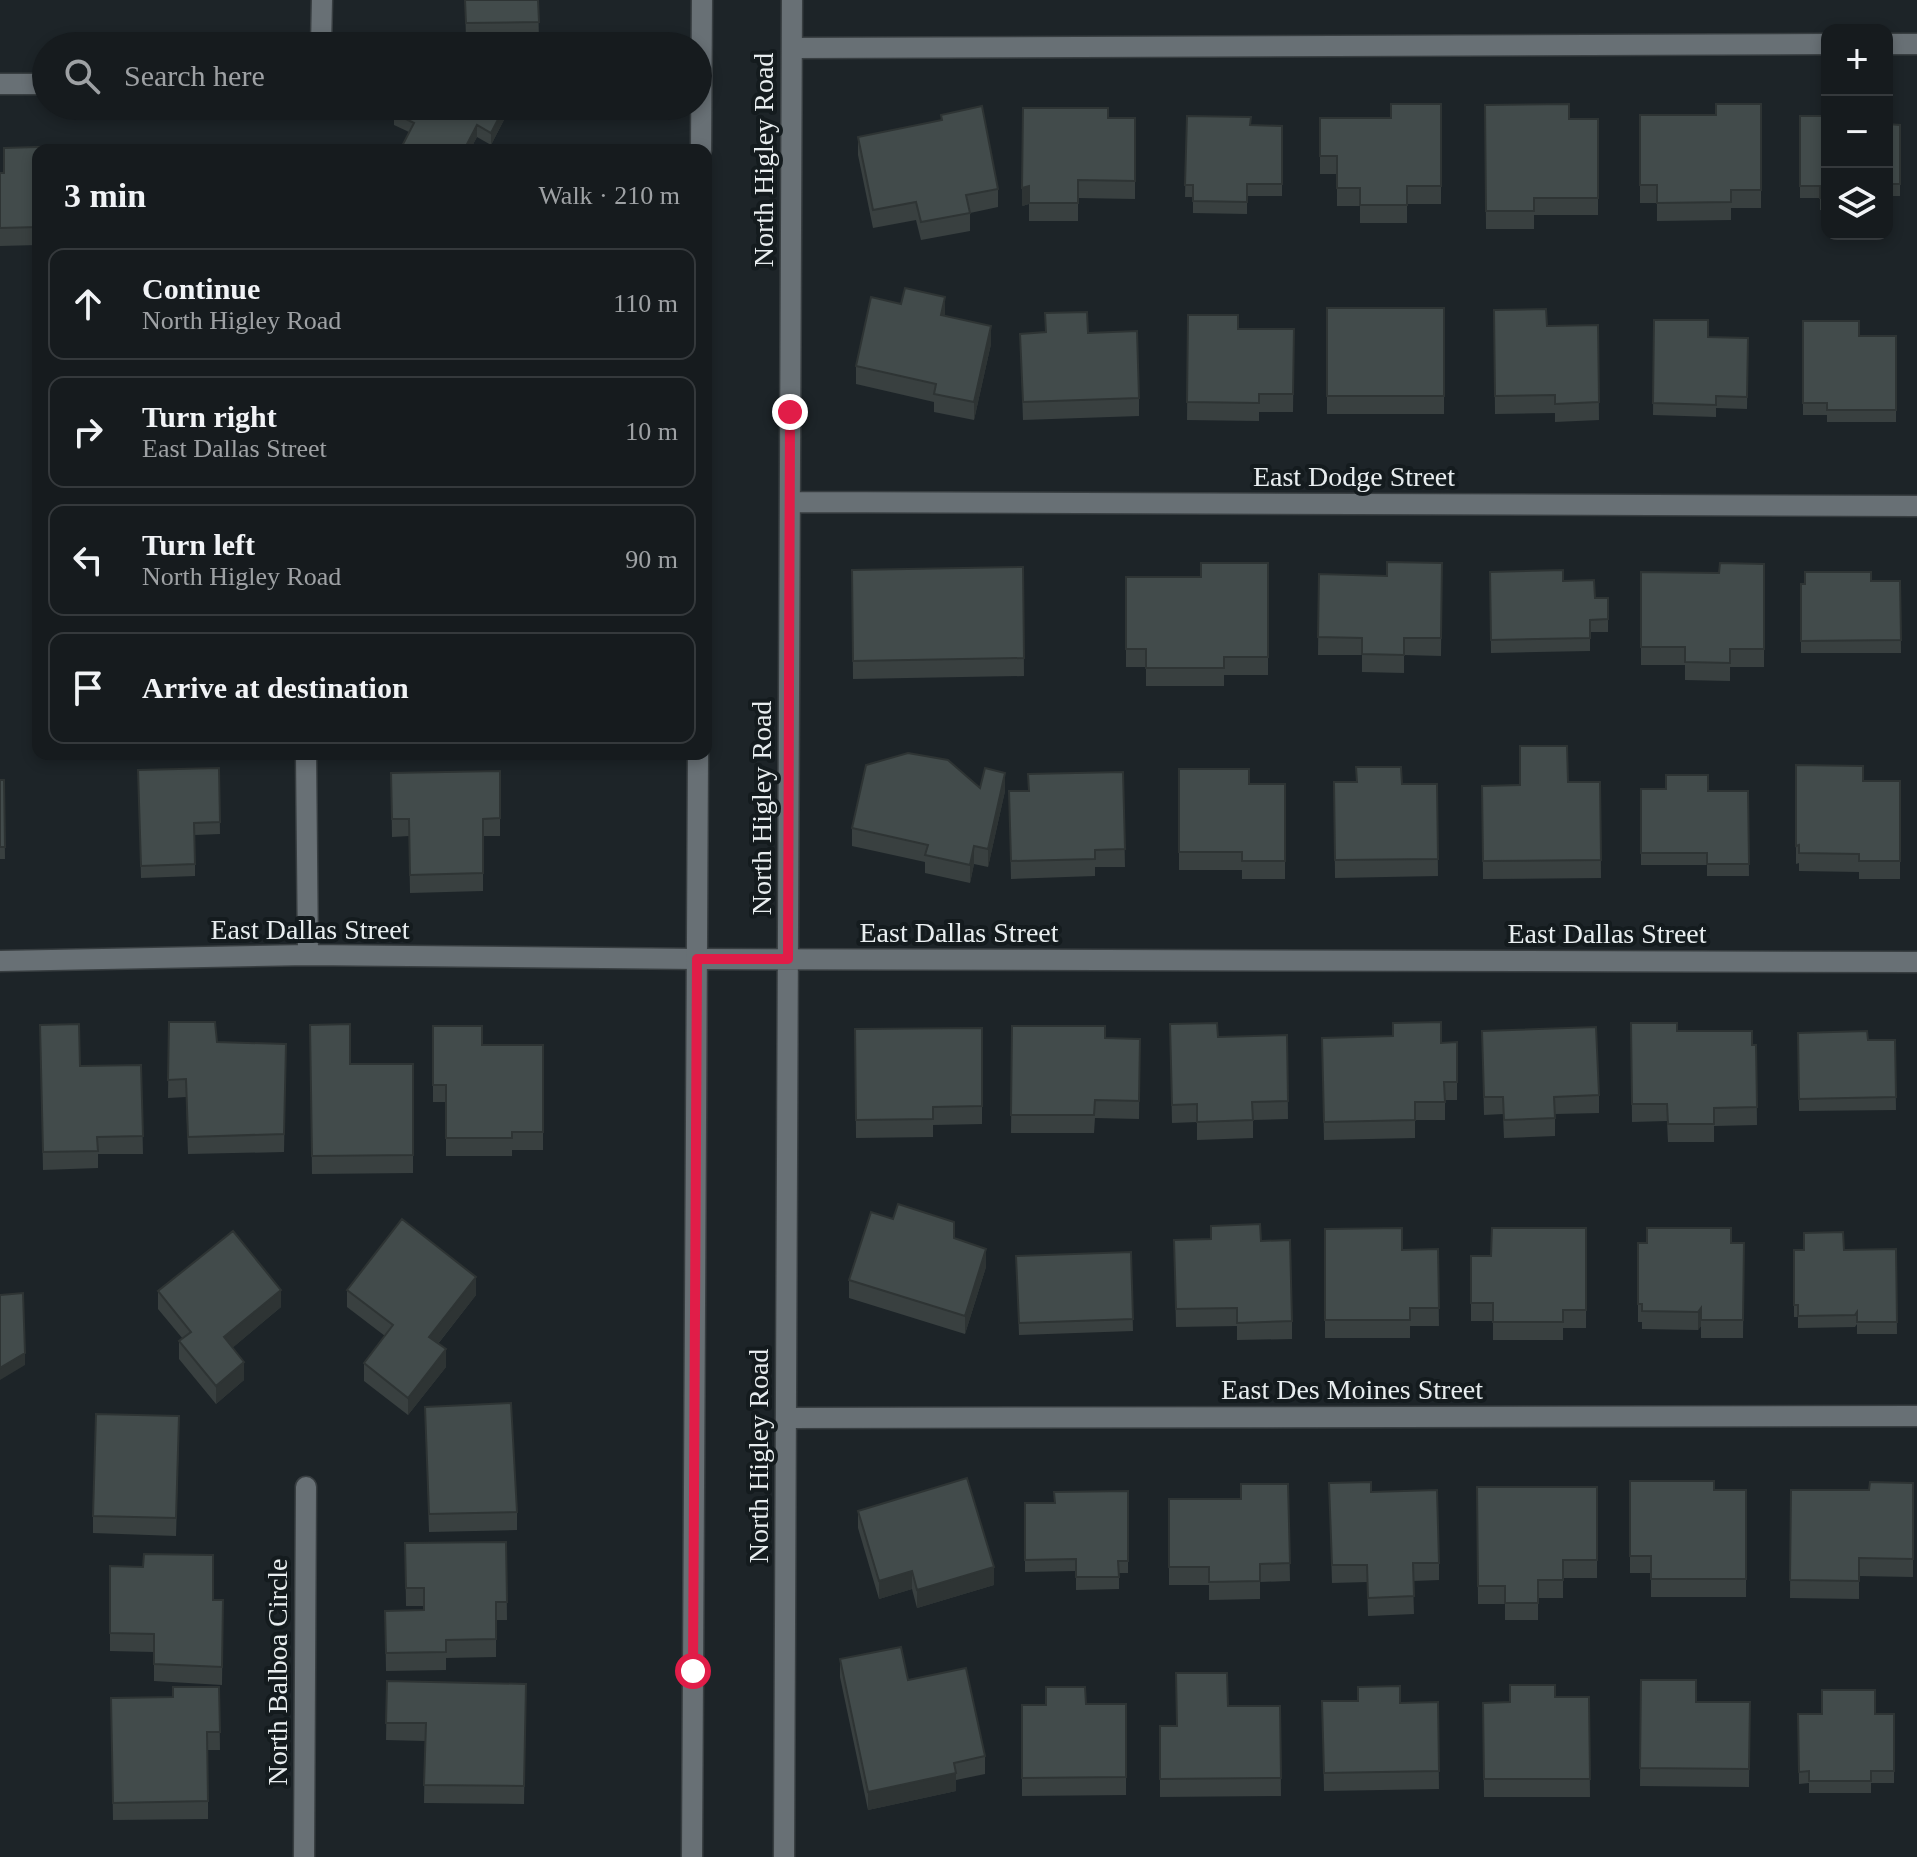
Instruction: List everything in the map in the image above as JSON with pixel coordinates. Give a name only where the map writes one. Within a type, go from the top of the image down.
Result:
[{"type":"street","points":[[321,32],[322,0]]},
{"type":"street","points":[[702,0],[702,32]]},
{"type":"street","name":"North Higley Road","points":[[784,1857],[792,0]]},
{"type":"street","points":[[792,48],[1821,44]]},
{"type":"street","points":[[1893,44],[1917,44]]},
{"type":"street","points":[[0,84],[32,84]]},
{"type":"street","points":[[701,120],[701,144]]},
{"type":"street","name":"East Dodge Street","points":[[790,502],[1917,506]]},
{"type":"street","points":[[306,760],[308,955]]},
{"type":"street","points":[[692,1857],[698,760]]},
{"type":"street","name":"East Dallas Street","points":[[0,961],[308,955],[1917,962]]},
{"type":"street","name":"East Des Moines Street","points":[[786,1418],[1917,1416]]},
{"type":"street","name":"North Balboa Circle","points":[[304,1857],[306,1487]]},
{"type":"building","points":[[465,0],[538,0],[539,22],[466,23]]},
{"type":"building","points":[[1391,104],[1441,104],[1441,186],[1407,186],[1407,205],[1360,205],[1360,188],[1337,188],[1337,156],[1320,156],[1320,118],[1391,118]]},
{"type":"building","points":[[1569,104],[1569,119],[1598,119],[1598,198],[1534,198],[1534,211],[1486,211],[1485,105]]},
{"type":"building","points":[[1716,104],[1761,104],[1761,190],[1731,190],[1731,202],[1657,203],[1657,185],[1640,185],[1640,115],[1716,115]]},
{"type":"building","points":[[982,106],[998,189],[966,195],[970,213],[921,222],[916,202],[873,210],[858,137],[942,120],[941,115]]},
{"type":"building","points":[[1023,108],[1108,108],[1108,118],[1135,118],[1135,181],[1078,180],[1078,203],[1029,203],[1029,186],[1022,188]]},
{"type":"building","points":[[1187,116],[1251,117],[1250,125],[1282,126],[1282,184],[1247,184],[1247,202],[1193,201],[1193,185],[1185,185]]},
{"type":"building","points":[[1800,116],[1821,116],[1821,198],[1820,186],[1800,186]]},
{"type":"building","points":[[408,120],[498,120],[491,133],[477,125],[467,144],[403,144],[414,123]]},
{"type":"building","points":[[1893,124],[1900,125],[1900,184],[1893,184]]},
{"type":"building","points":[[32,147],[32,227],[0,228],[0,173],[4,173],[4,148]]},
{"type":"building","points":[[905,288],[945,297],[941,315],[991,326],[974,402],[934,394],[936,384],[856,366],[871,297],[901,304]]},
{"type":"building","points":[[1327,308],[1444,308],[1444,396],[1327,396]]},
{"type":"building","points":[[1546,309],[1547,326],[1598,325],[1599,402],[1555,404],[1555,395],[1495,396],[1494,310]]},
{"type":"building","points":[[1087,312],[1088,333],[1137,331],[1139,398],[1023,402],[1020,334],[1046,332],[1045,313]]},
{"type":"building","points":[[1188,315],[1238,315],[1238,329],[1294,329],[1293,394],[1259,394],[1259,403],[1187,402]]},
{"type":"building","points":[[1654,320],[1708,320],[1708,337],[1748,338],[1747,397],[1716,396],[1716,405],[1653,403]]},
{"type":"building","points":[[1803,321],[1859,321],[1859,336],[1896,336],[1896,410],[1827,410],[1827,403],[1803,403]]},
{"type":"building","points":[[1387,562],[1442,563],[1441,638],[1404,638],[1404,655],[1362,654],[1362,638],[1318,637],[1319,574],[1387,576]]},
{"type":"building","points":[[1201,563],[1268,563],[1268,657],[1224,657],[1224,668],[1146,668],[1146,649],[1126,649],[1126,577],[1201,577]]},
{"type":"building","points":[[1720,563],[1764,564],[1764,649],[1730,649],[1730,663],[1685,662],[1685,647],[1641,647],[1641,572],[1719,573]]},
{"type":"building","points":[[1023,567],[1024,658],[853,661],[852,570]]},
{"type":"building","points":[[1563,570],[1563,581],[1594,580],[1595,598],[1608,598],[1608,619],[1590,620],[1590,638],[1491,640],[1490,572]]},
{"type":"building","points":[[1805,572],[1871,572],[1871,581],[1900,581],[1901,640],[1801,641],[1801,584],[1805,584]]},
{"type":"building","points":[[1520,746],[1567,746],[1568,782],[1600,782],[1601,860],[1483,861],[1482,786],[1520,785]]},
{"type":"building","points":[[908,753],[948,760],[980,788],[985,768],[1005,773],[988,849],[974,846],[970,865],[925,855],[928,845],[852,828],[866,765]]},
{"type":"building","points":[[1796,765],[1863,766],[1863,781],[1900,781],[1900,861],[1859,861],[1859,854],[1799,853],[1799,845],[1796,846]]},
{"type":"building","points":[[1356,767],[1401,767],[1402,784],[1437,784],[1438,859],[1335,860],[1334,782],[1357,782]]},
{"type":"building","points":[[219,768],[220,822],[194,823],[195,864],[141,866],[138,770]]},
{"type":"building","points":[[1179,769],[1249,769],[1249,784],[1285,784],[1285,861],[1242,861],[1242,852],[1179,852]]},
{"type":"building","points":[[500,771],[500,818],[483,819],[483,873],[410,875],[409,819],[392,819],[391,773]]},
{"type":"building","points":[[1123,772],[1125,849],[1095,850],[1095,859],[1011,861],[1009,791],[1029,791],[1028,774]]},
{"type":"building","points":[[1666,775],[1708,775],[1708,791],[1748,791],[1749,864],[1707,864],[1707,853],[1641,853],[1641,789],[1666,789]]},
{"type":"building","points":[[0,780],[4,780],[5,847],[0,847]]},
{"type":"building","points":[[169,1022],[215,1022],[217,1042],[286,1044],[284,1134],[188,1137],[186,1079],[168,1080]]},
{"type":"building","points":[[1441,1022],[1441,1043],[1457,1042],[1457,1082],[1444,1082],[1445,1102],[1415,1102],[1415,1120],[1324,1122],[1322,1038],[1393,1036],[1393,1023]]},
{"type":"building","points":[[1217,1023],[1218,1037],[1287,1035],[1288,1101],[1252,1102],[1253,1120],[1197,1122],[1197,1104],[1172,1105],[1170,1024]]},
{"type":"building","points":[[1631,1023],[1677,1023],[1677,1031],[1752,1031],[1752,1045],[1756,1045],[1757,1107],[1714,1108],[1714,1124],[1668,1124],[1667,1104],[1632,1104]]},
{"type":"building","points":[[79,1024],[80,1066],[141,1065],[143,1136],[97,1137],[98,1151],[43,1152],[40,1025]]},
{"type":"building","points":[[350,1024],[350,1064],[413,1064],[413,1155],[312,1156],[310,1025]]},
{"type":"building","points":[[433,1026],[482,1026],[482,1045],[543,1045],[543,1132],[512,1132],[512,1138],[446,1138],[446,1085],[433,1085]]},
{"type":"building","points":[[1012,1026],[1105,1026],[1105,1038],[1140,1039],[1139,1101],[1095,1100],[1094,1115],[1011,1115]]},
{"type":"building","points":[[1596,1027],[1599,1095],[1554,1097],[1555,1118],[1504,1120],[1503,1097],[1484,1097],[1482,1031]]},
{"type":"building","points":[[982,1028],[982,1106],[933,1107],[933,1119],[856,1120],[855,1029]]},
{"type":"building","points":[[1867,1031],[1868,1040],[1895,1040],[1896,1097],[1799,1099],[1798,1033]]},
{"type":"building","points":[[898,1204],[954,1222],[954,1238],[986,1249],[965,1316],[849,1280],[871,1212],[893,1219]]},
{"type":"building","points":[[402,1219],[476,1277],[429,1337],[446,1349],[408,1398],[364,1363],[393,1325],[347,1290]]},
{"type":"building","points":[[1260,1224],[1261,1241],[1290,1240],[1292,1321],[1237,1323],[1237,1308],[1176,1309],[1174,1240],[1211,1239],[1211,1226]]},
{"type":"building","points":[[1402,1228],[1402,1250],[1438,1249],[1439,1308],[1410,1308],[1410,1320],[1325,1320],[1325,1229]]},
{"type":"building","points":[[1492,1228],[1586,1228],[1586,1310],[1563,1310],[1563,1322],[1493,1322],[1493,1303],[1471,1303],[1471,1256],[1491,1256]]},
{"type":"building","points":[[1647,1228],[1731,1228],[1731,1243],[1744,1243],[1743,1320],[1701,1320],[1701,1308],[1698,1312],[1642,1311],[1642,1304],[1638,1304],[1638,1243],[1647,1243]]},
{"type":"building","points":[[233,1231],[281,1290],[224,1337],[244,1362],[216,1386],[179,1341],[191,1332],[158,1291]]},
{"type":"building","points":[[1843,1232],[1844,1250],[1896,1249],[1897,1322],[1857,1322],[1857,1312],[1855,1315],[1798,1316],[1798,1305],[1794,1305],[1794,1250],[1804,1250],[1804,1233]]},
{"type":"building","points":[[1131,1252],[1133,1319],[1019,1323],[1016,1256]]},
{"type":"building","points":[[23,1293],[25,1353],[0,1368],[0,1295]]},
{"type":"building","points":[[511,1403],[517,1512],[429,1514],[425,1407]]},
{"type":"building","points":[[96,1414],[179,1416],[176,1518],[93,1516]]},
{"type":"building","points":[[967,1478],[994,1567],[917,1590],[912,1571],[879,1581],[858,1511]]},
{"type":"building","points":[[1630,1481],[1714,1481],[1714,1490],[1746,1490],[1746,1579],[1651,1579],[1651,1556],[1630,1556]]},
{"type":"building","points":[[1371,1482],[1371,1492],[1437,1490],[1439,1563],[1413,1563],[1414,1596],[1368,1598],[1367,1565],[1332,1565],[1329,1483]]},
{"type":"building","points":[[1870,1482],[1913,1483],[1913,1559],[1859,1558],[1859,1581],[1790,1580],[1791,1490],[1869,1490]]},
{"type":"building","points":[[1241,1484],[1288,1484],[1290,1563],[1260,1564],[1260,1581],[1209,1582],[1209,1567],[1169,1567],[1169,1499],[1241,1499]]},
{"type":"building","points":[[1477,1487],[1597,1487],[1597,1560],[1563,1560],[1563,1580],[1538,1580],[1538,1603],[1505,1603],[1505,1586],[1478,1586]]},
{"type":"building","points":[[1128,1491],[1128,1561],[1118,1561],[1119,1577],[1076,1577],[1076,1559],[1025,1560],[1025,1503],[1055,1503],[1054,1492]]},
{"type":"building","points":[[506,1542],[507,1602],[496,1602],[496,1639],[446,1640],[446,1652],[386,1653],[385,1611],[424,1610],[424,1588],[406,1588],[405,1543]]},
{"type":"building","points":[[144,1554],[213,1555],[213,1600],[223,1600],[222,1667],[154,1664],[154,1634],[110,1633],[110,1566],[143,1567]]},
{"type":"building","points":[[901,1647],[908,1680],[966,1668],[985,1756],[954,1763],[956,1773],[868,1792],[840,1659]]},
{"type":"building","points":[[1176,1673],[1227,1673],[1228,1706],[1280,1706],[1281,1778],[1160,1779],[1160,1726],[1177,1726]]},
{"type":"building","points":[[1641,1680],[1696,1680],[1696,1702],[1750,1702],[1749,1769],[1640,1768]]},
{"type":"building","points":[[387,1681],[526,1684],[524,1786],[424,1785],[426,1723],[386,1723]]},
{"type":"building","points":[[1510,1685],[1555,1685],[1555,1697],[1589,1697],[1590,1779],[1484,1779],[1483,1703],[1510,1702]]},
{"type":"building","points":[[1400,1686],[1400,1703],[1438,1702],[1439,1771],[1324,1773],[1322,1701],[1358,1701],[1358,1687]]},
{"type":"building","points":[[173,1687],[219,1687],[220,1732],[207,1732],[208,1801],[113,1803],[111,1698],[173,1697]]},
{"type":"building","points":[[1046,1687],[1085,1687],[1086,1704],[1126,1704],[1126,1777],[1022,1778],[1022,1705],[1046,1705]]},
{"type":"building","points":[[1822,1690],[1875,1690],[1875,1714],[1894,1714],[1894,1771],[1871,1771],[1871,1781],[1809,1781],[1809,1771],[1799,1772],[1798,1714],[1822,1714]]},
{"type":"route","points":[[693,1671],[697,959],[788,959],[790,412]]}]
